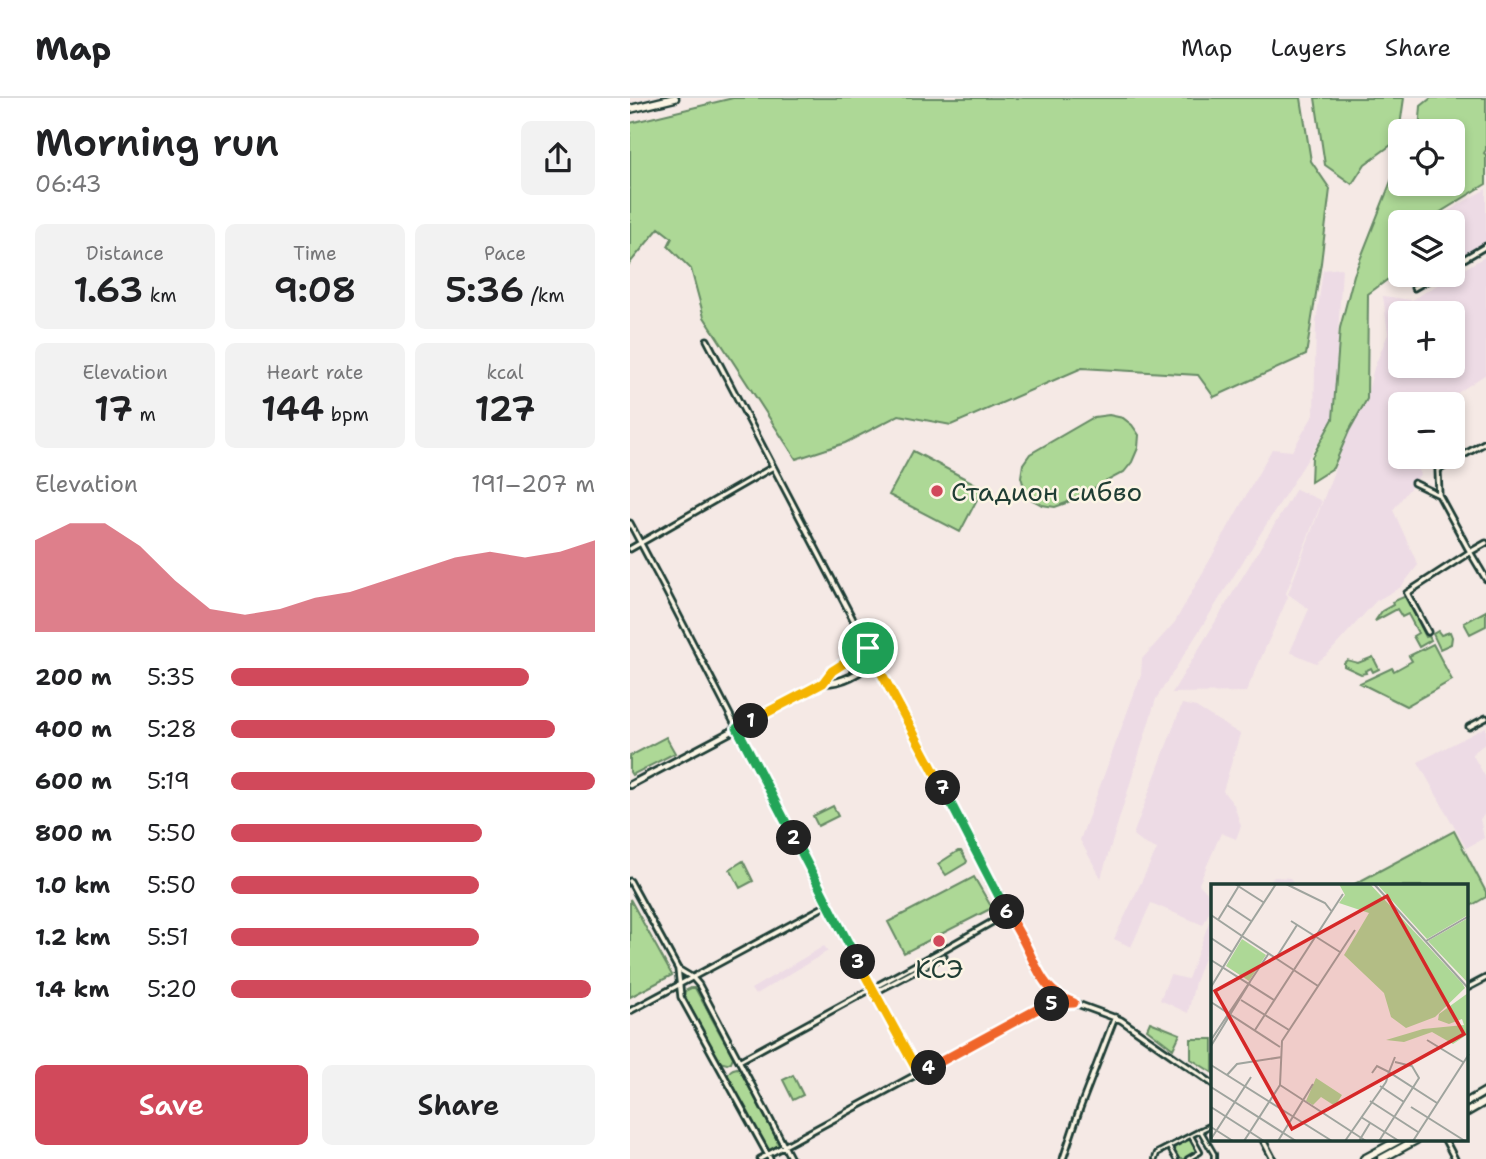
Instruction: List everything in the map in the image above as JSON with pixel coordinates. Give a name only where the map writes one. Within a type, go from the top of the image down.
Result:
[{"type":"main road","points":[[630,109],[675,98]]},
{"type":"main road","points":[[1468,1101],[1486,1091]]},
{"type":"main road","points":[[1468,1111],[1486,1101]]},
{"type":"main road","points":[[1364,1159],[1395,1142]]},
{"type":"main road","points":[[1381,1159],[1412,1142]]},
{"type":"street","points":[[1465,258],[1486,246]]},
{"type":"street","points":[[707,340],[1040,976],[1061,998],[1128,1023],[1211,1083]]},
{"type":"street","points":[[1485,444],[1438,470],[1439,495],[1486,579]]},
{"type":"street","points":[[630,549],[773,467]]},
{"type":"street","points":[[1414,483],[1439,495]]},
{"type":"street","points":[[630,523],[919,1074]]},
{"type":"street","points":[[1428,632],[1407,593],[1486,543]]},
{"type":"street","points":[[631,783],[823,683],[832,671],[868,648]]},
{"type":"street","points":[[855,655],[850,662],[853,668],[863,670]]},
{"type":"street","points":[[855,655],[865,657],[867,663],[863,670]]},
{"type":"street","points":[[823,683],[837,683],[875,661]]},
{"type":"street","points":[[1469,727],[1486,718]]},
{"type":"street","points":[[630,881],[678,969],[681,997],[768,1157]]},
{"type":"street","points":[[630,1011],[829,904]]},
{"type":"street","points":[[739,1061],[1008,914]]},
{"type":"street","points":[[872,988],[881,989],[944,956]]},
{"type":"street","points":[[678,969],[699,985],[791,1159]]},
{"type":"street","points":[[1468,987],[1486,978]]},
{"type":"street","points":[[760,1159],[1047,1004],[1074,1003]]},
{"type":"street","points":[[1063,1159],[1115,1017]]},
{"type":"street","points":[[1155,1159],[1157,1153],[1211,1125]]},
{"type":"street","points":[[1200,1130],[1214,1154],[1214,1159]]},
{"type":"street","points":[[1188,1159],[1200,1152],[1190,1136]]},
{"type":"street","points":[[1264,1142],[1273,1159]]},
{"type":"street","points":[[1446,1142],[1455,1159]]},
{"type":"street","points":[[1169,1147],[1176,1159]]},
{"type":"shaded area","points":[[1486,189],[1486,243],[1465,255],[1465,210],[1450,210]]},
{"type":"shaded area","points":[[1486,256],[1486,374],[1459,392],[1388,392],[1388,469],[1418,469],[1421,474],[1393,510],[1418,565],[1401,587],[1376,601],[1329,653],[1316,663],[1290,652],[1309,609],[1288,594],[1349,431],[1366,399],[1374,368],[1388,334],[1383,296],[1412,300],[1434,287],[1465,287],[1465,268]]},
{"type":"shaded area","points":[[1342,268],[1333,419],[1156,699],[1101,878],[1080,840],[1141,675],[1142,659],[1175,622],[1272,449],[1292,451],[1314,414],[1316,323],[1323,270]]},
{"type":"shaded area","points":[[1296,489],[1322,501],[1286,593],[1288,597],[1246,692],[1172,693]]},
{"type":"shaded area","points":[[1182,704],[1196,707],[1240,734],[1223,791],[1234,805],[1241,826],[1236,839],[1221,833],[1199,884],[1211,897],[1211,908],[1203,925],[1151,903],[1131,947],[1114,939],[1157,849],[1133,835]]},
{"type":"shaded area","points":[[1486,727],[1486,743],[1472,754],[1486,778],[1486,813],[1480,819],[1484,838],[1466,848],[1418,762]]},
{"type":"shaded area","points":[[1274,877],[1290,878],[1293,884],[1267,884]]},
{"type":"shaded area","points":[[1209,922],[1211,939],[1195,982],[1188,1013],[1160,1000],[1170,975],[1188,979]]},
{"type":"shaded area","points":[[824,946],[828,951],[755,995],[751,989]]},
{"type":"green space","points":[[733,98],[1301,98],[1311,161],[1330,189],[1306,355],[1214,397],[1198,375],[1082,368],[951,425],[899,415],[845,443],[796,459],[704,317],[691,269],[668,246],[672,238],[659,228],[630,263],[630,123]]},
{"type":"green space","points":[[1315,98],[1404,98],[1401,119],[1388,119],[1388,147],[1365,164],[1352,184],[1325,165]]},
{"type":"green space","points":[[1431,98],[1486,98],[1486,184],[1444,210],[1388,210],[1388,279],[1368,294],[1367,399],[1333,468],[1311,482],[1312,457],[1333,419],[1340,328],[1354,275],[1388,189],[1388,196],[1465,196],[1465,119],[1420,119],[1421,106]]},
{"type":"green space","points":[[1109,415],[1123,418],[1139,435],[1138,448],[1124,472],[1055,507],[1042,505],[1031,499],[1021,477],[1023,464],[1030,454],[1094,417]]},
{"type":"green space","points":[[913,451],[983,488],[960,532],[889,495]]},
{"type":"green space","points":[[1406,596],[1426,637],[1429,636],[1431,640],[1419,647],[1413,636],[1418,633],[1408,614],[1402,617],[1397,609],[1375,621],[1382,611],[1393,605],[1392,602]]},
{"type":"green space","points":[[1486,611],[1486,626],[1470,634],[1464,623]]},
{"type":"green space","points":[[1438,631],[1441,635],[1450,632],[1451,644],[1440,649],[1433,634]]},
{"type":"green space","points":[[1433,644],[1452,680],[1406,706],[1360,683],[1392,668],[1394,671],[1412,661],[1409,656]]},
{"type":"green space","points":[[1373,657],[1379,669],[1373,672],[1371,668],[1361,674],[1344,666],[1347,660],[1358,663]]},
{"type":"green space","points":[[666,737],[675,753],[632,775],[630,756]]},
{"type":"green space","points":[[833,806],[838,816],[818,826],[813,816]]},
{"type":"green space","points":[[1454,831],[1486,892],[1486,897],[1468,907],[1468,884],[1355,884]]},
{"type":"green space","points":[[961,851],[966,863],[946,875],[938,864]]},
{"type":"green space","points":[[743,861],[753,881],[740,888],[730,869]]},
{"type":"green space","points":[[974,877],[992,908],[904,953],[888,922]]},
{"type":"green space","points":[[630,899],[672,975],[630,997]]},
{"type":"green space","points":[[695,988],[733,1057],[731,1062],[719,1062],[684,995],[685,991]]},
{"type":"green space","points":[[1150,1022],[1180,1034],[1173,1049],[1147,1029]]},
{"type":"green space","points":[[1191,1039],[1211,1039],[1211,1072],[1191,1059]]},
{"type":"green space","points":[[737,1068],[777,1140],[778,1145],[774,1149],[769,1151],[766,1148],[727,1077]]},
{"type":"green space","points":[[793,1075],[803,1095],[793,1100],[783,1080]]},
{"type":"green space","points":[[1189,1138],[1198,1152],[1186,1159],[1177,1159],[1173,1150]]},
{"type":"place","name":"Стадион сибво","points":[[937,491]]},
{"type":"place","name":"КСЭ","points":[[939,941]]},
{"type":"route","points":[[868,648],[1040,976],[1055,994],[1074,1003],[1047,1004],[919,1074],[844,936],[737,728],[823,683],[832,671],[868,648]]}]
